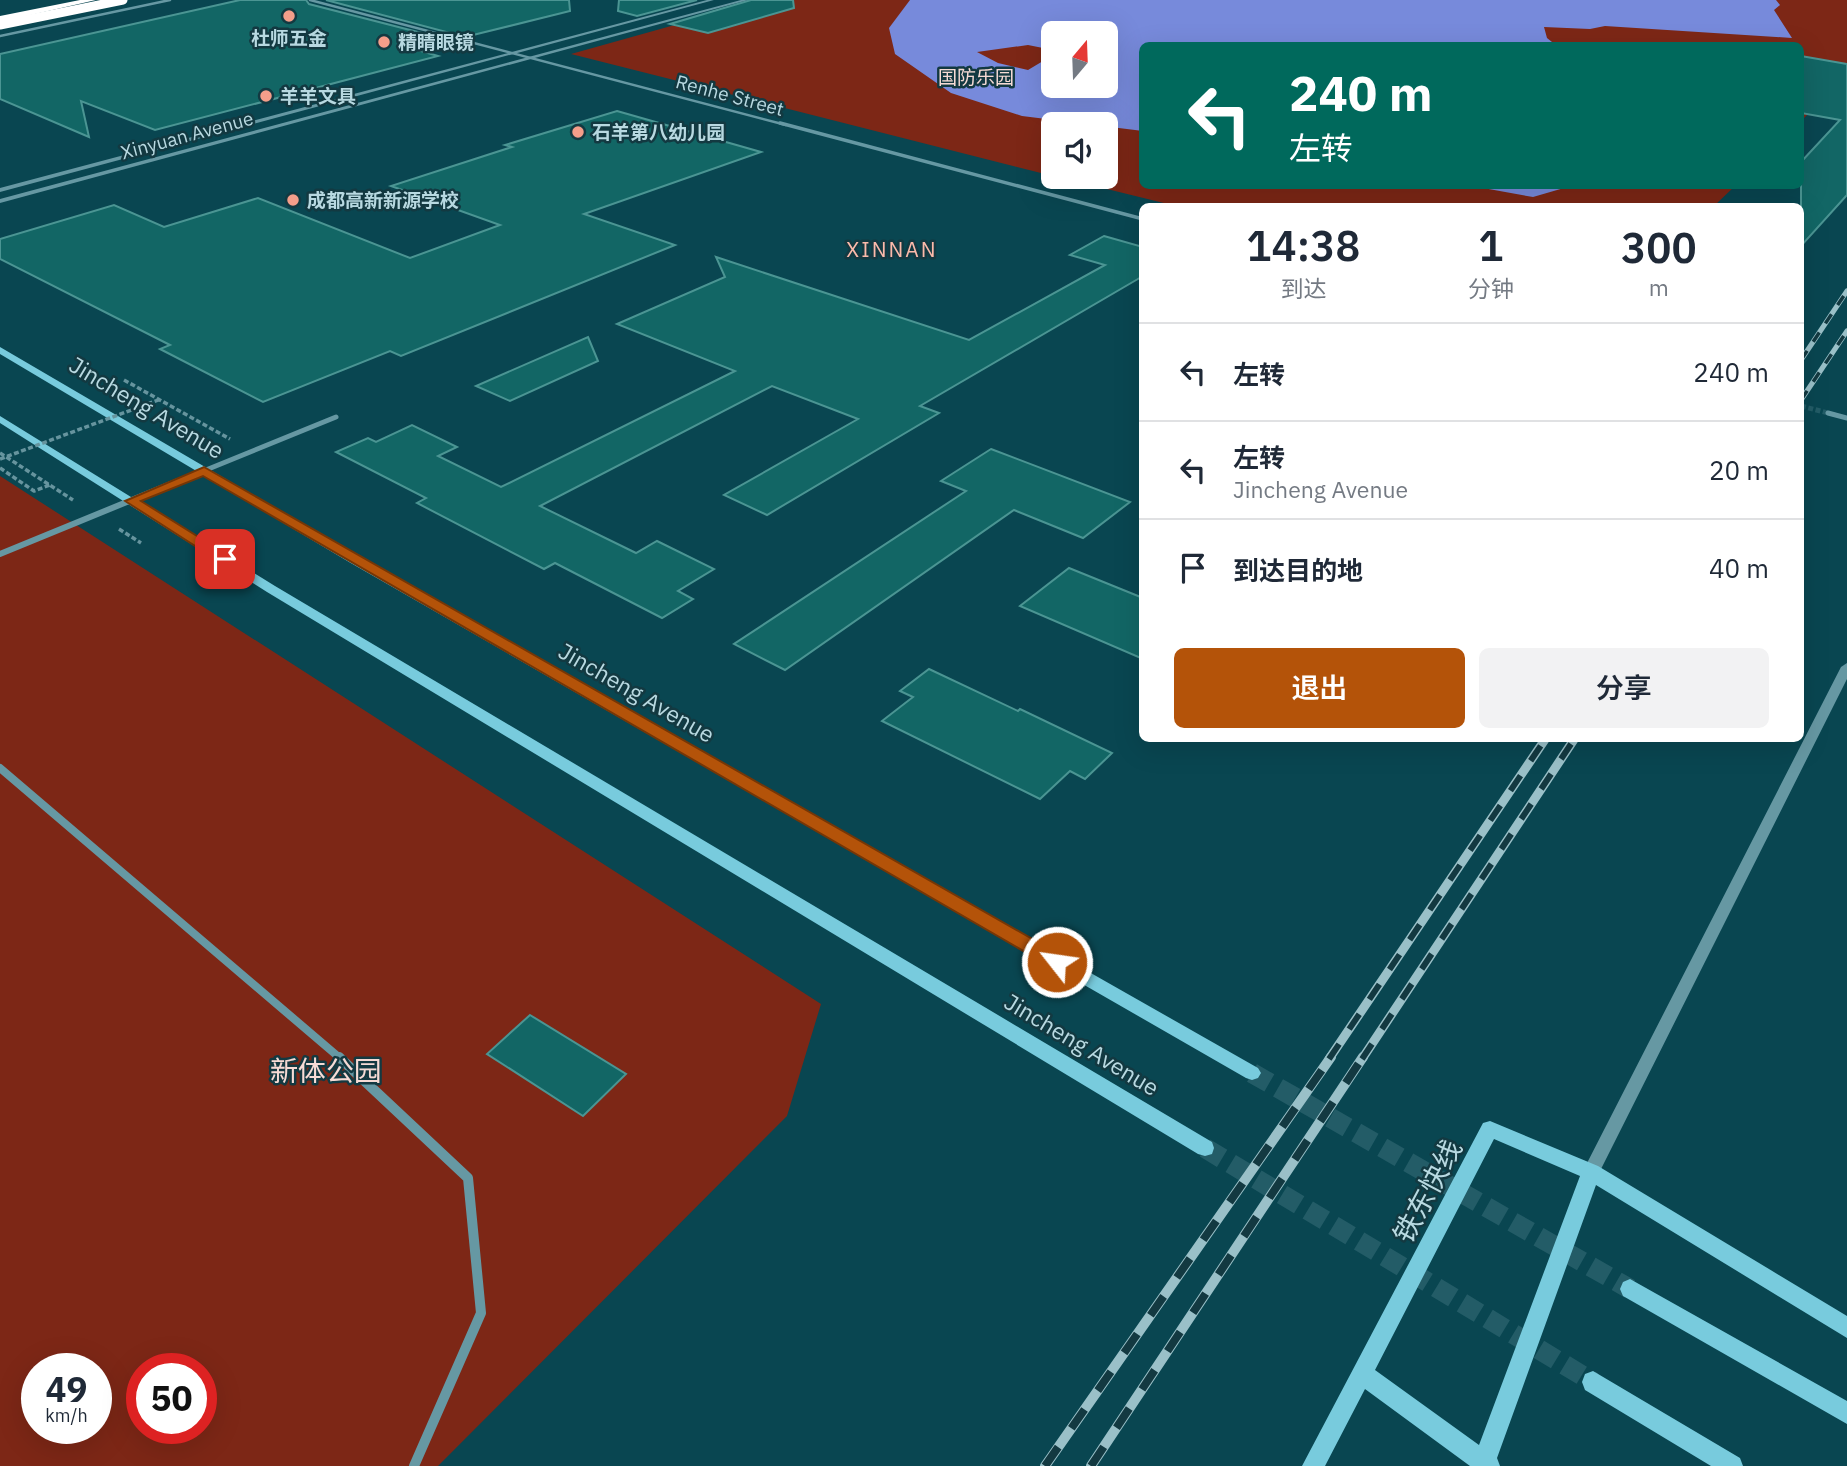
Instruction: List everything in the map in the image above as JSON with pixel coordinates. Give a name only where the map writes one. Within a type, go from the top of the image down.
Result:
[{"type":"highway","points":[[0,11],[54,0]]},
{"type":"highway","points":[[0,19],[92,0]]},
{"type":"highway","points":[[0,25],[122,0]]},
{"type":"main road","name":"Jincheng Avenue","points":[[0,350],[389,580],[1252,1073]]},
{"type":"main road","name":"Jincheng Avenue","points":[[0,419],[271,589],[1205,1148]]},
{"type":"main road","name":"铁东快线","points":[[1313,1466],[1490,1129],[1591,1171]]},
{"type":"main road","points":[[1363,1375],[1485,1465],[1591,1171],[1847,1328]]},
{"type":"main road","points":[[1630,1289],[1847,1413]]},
{"type":"main road","points":[[1593,1382],[1732,1466]]},
{"type":"street","points":[[0,36],[170,0]]},
{"type":"street","name":"Renhe Street","points":[[310,0],[1139,218]]},
{"type":"street","name":"Xinyuan Avenue","points":[[0,190],[712,0]]},
{"type":"street","name":"Xinyuan Avenue","points":[[0,201],[746,0]]},
{"type":"street","points":[[1828,413],[1847,418]]},
{"type":"street","points":[[0,554],[336,417]]},
{"type":"street","points":[[1591,1171],[1847,667]]},
{"type":"street","points":[[0,768],[356,1071],[468,1178],[481,1313],[414,1466]]},
{"type":"path","points":[[124,380],[192,416]]},
{"type":"path","points":[[0,459],[160,399]]},
{"type":"path","points":[[0,453],[141,543]]},
{"type":"path","points":[[0,468],[34,491],[50,485]]},
{"type":"green space","name":"国防乐园","points":[[764,0],[1847,0],[1847,76],[1804,118],[1804,42],[1139,42],[1139,189],[1732,189],[1717,203],[1164,203],[1107,189],[1118,189],[1118,112],[1041,112],[1041,173],[571,54]]},
{"type":"green space","name":"新体公园","points":[[0,476],[821,1004],[787,1116],[438,1466],[0,1466]]},
{"type":"water","points":[[910,0],[1776,0],[1780,5],[1774,10],[1792,38],[1605,26],[1590,29],[1544,27],[1547,38],[1552,42],[1139,42],[1139,131],[1118,128],[1118,112],[1041,112],[1041,118],[1022,116],[951,93],[895,54],[889,28]]},
{"type":"water","points":[[1489,189],[1561,189],[1533,197]]},
{"type":"building","points":[[240,0],[306,0],[309,4],[449,40],[414,49],[438,56],[155,130],[81,101],[89,137],[0,99],[0,54]]},
{"type":"building","points":[[326,0],[569,0],[570,11],[465,37]]},
{"type":"building","points":[[619,0],[697,0],[637,16],[618,11]]},
{"type":"building","points":[[751,0],[793,0],[794,8],[708,33],[670,24]]},
{"type":"building","points":[[1804,57],[1847,64],[1847,195],[1804,243],[1804,203],[1801,203],[1801,189],[1804,189],[1804,159],[1840,120],[1804,114]]},
{"type":"building","points":[[617,111],[761,152],[584,214],[675,245],[401,356],[390,351],[263,402],[160,349],[170,345],[0,259],[0,239],[114,205],[164,227],[258,198],[410,258],[500,225],[391,186],[512,147],[505,145]]},
{"type":"building","points":[[1104,236],[1139,246],[1139,278],[920,406],[939,413],[767,515],[724,495],[858,419],[772,386],[540,506],[636,553],[657,541],[714,569],[678,591],[693,599],[662,618],[555,563],[544,569],[417,503],[426,498],[336,452],[368,438],[376,442],[412,425],[457,447],[438,456],[501,487],[735,371],[617,324],[725,277],[716,257],[969,340],[1105,265],[1070,255]]},
{"type":"building","points":[[588,337],[598,361],[510,401],[476,386]]},
{"type":"building","points":[[991,449],[1130,502],[1083,538],[1014,510],[785,670],[734,644],[966,491],[941,481]]},
{"type":"building","points":[[1069,568],[1139,596],[1139,657],[1020,606]]},
{"type":"building","points":[[929,669],[1112,753],[1085,779],[1070,771],[1040,799],[882,721],[913,697],[900,691]]},
{"type":"building","points":[[530,1015],[626,1074],[583,1116],[487,1054]]},
{"type":"tunnel","points":[[1804,407],[1828,413]]},
{"type":"tunnel","points":[[1252,1073],[1630,1289]]},
{"type":"tunnel","points":[[1205,1148],[1593,1382]]},
{"type":"railway","points":[[1804,356],[1847,291]]},
{"type":"railway","points":[[1804,396],[1847,331]]},
{"type":"railway","points":[[1329,1059],[1543,742]]},
{"type":"railway","points":[[1362,1059],[1572,742]]},
{"type":"railway","points":[[1045,1466],[1331,1057]]},
{"type":"railway","points":[[1091,1466],[1363,1057]]},
{"type":"place","name":"杜师五金","points":[[289,16]]},
{"type":"place","name":"精睛眼镜","points":[[384,42]]},
{"type":"place","name":"羊羊文具","points":[[266,96]]},
{"type":"place","name":"石羊第八幼儿园","points":[[578,132]]},
{"type":"place","name":"成都高新新源学校","points":[[293,200]]},
{"type":"district","name":"XINNAN","points":[[892,249]]},
{"type":"route","points":[[225,559],[131,501],[204,471],[1057,962]]}]
